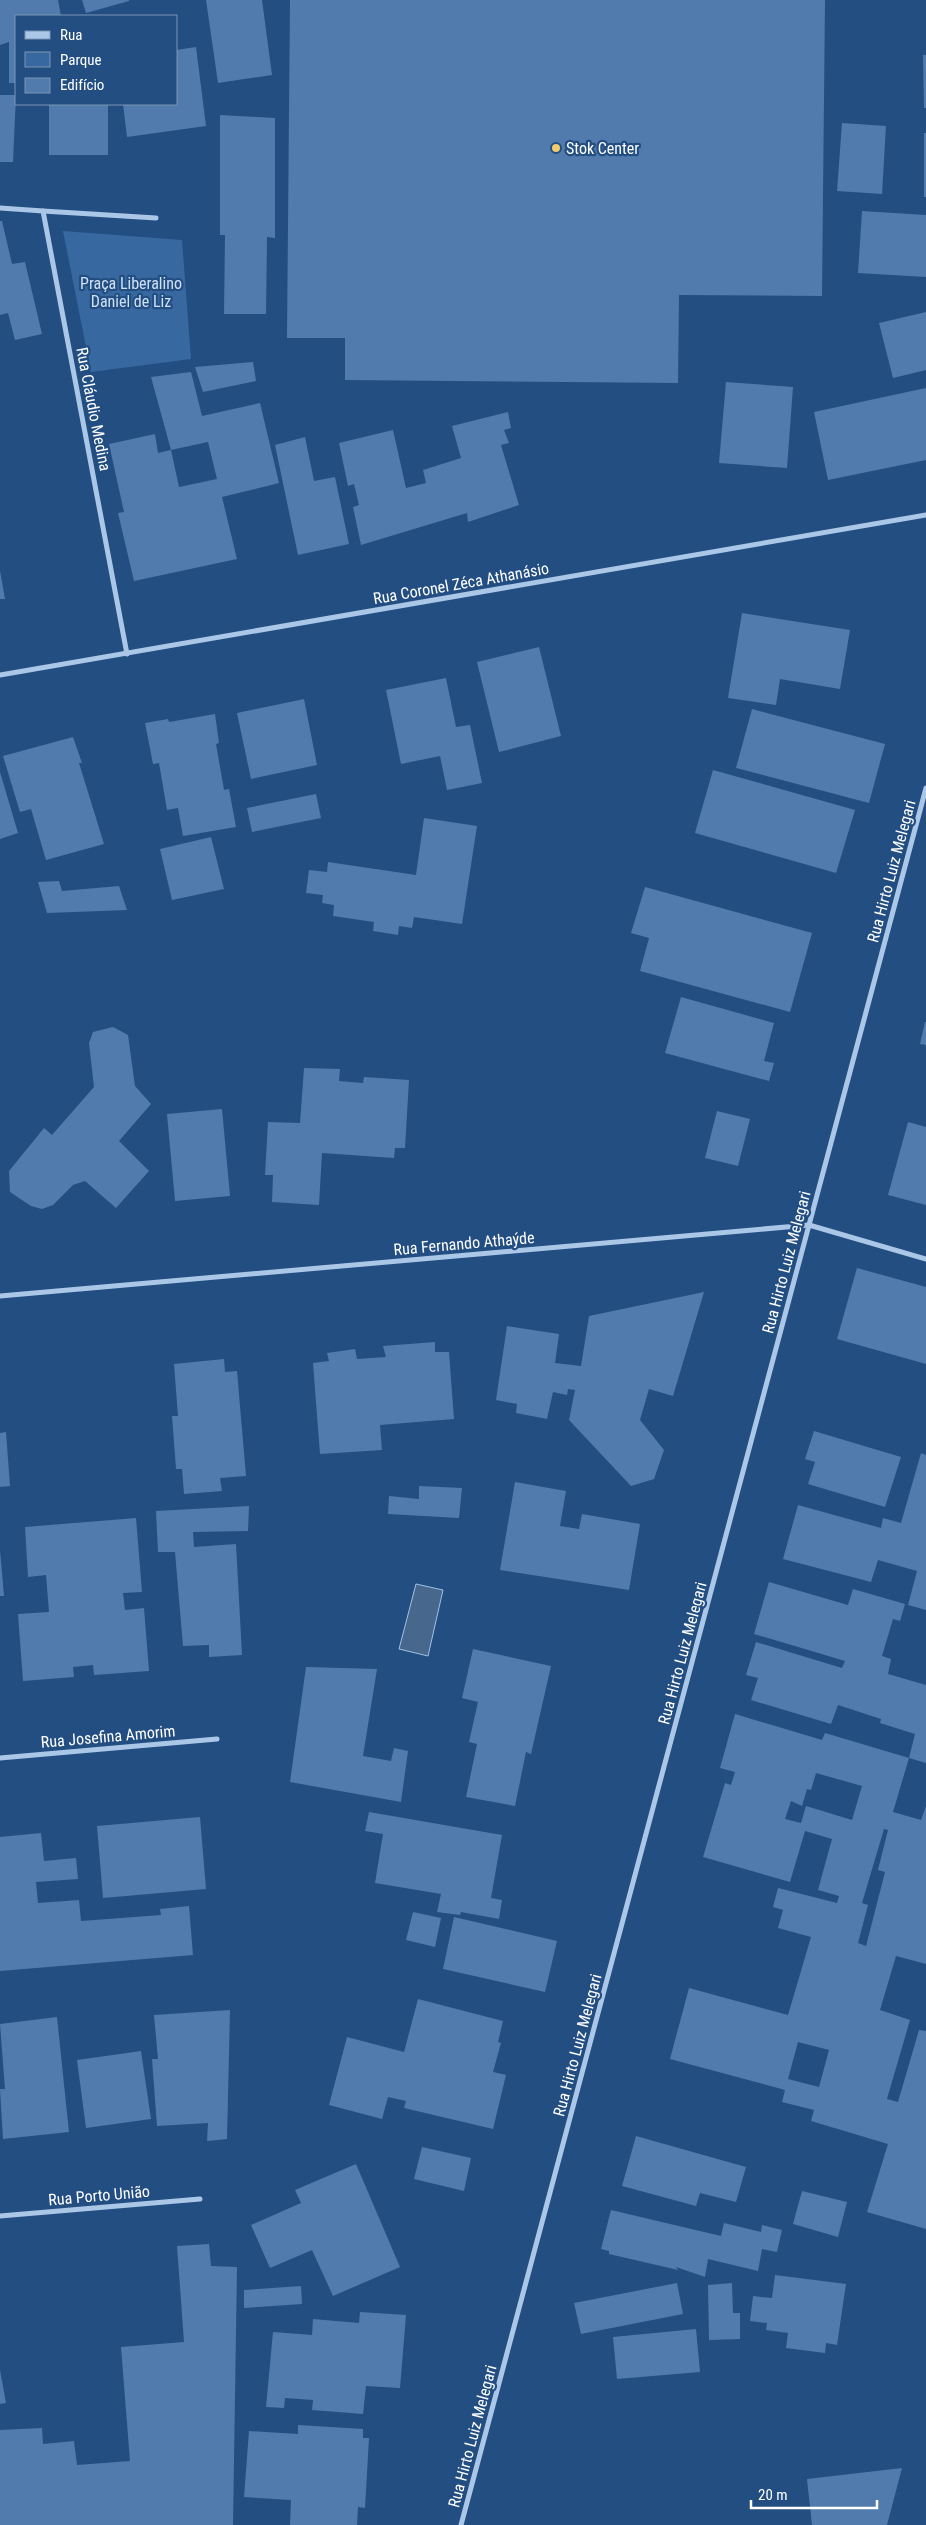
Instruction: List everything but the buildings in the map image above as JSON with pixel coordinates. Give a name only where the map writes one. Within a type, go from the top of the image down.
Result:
[{"type":"street","points":[[0,208],[156,218]]},
{"type":"street","name":"Rua Cláudio Medina","points":[[43,211],[127,654]]},
{"type":"street","name":"Rua Coronel Zéca Athanásio","points":[[0,675],[926,515]]},
{"type":"street","name":"Rua Hirto Luiz Melegari","points":[[461,2525],[926,788]]},
{"type":"street","name":"Rua Fernando Athaýde","points":[[0,1296],[809,1225],[926,1259]]},
{"type":"street","name":"Rua Josefina Amorim","points":[[0,1758],[217,1739]]},
{"type":"street","name":"Rua Porto União","points":[[0,2216],[200,2199]]},
{"type":"green space","name":"Praça Liberalino Daniel de Liz","points":[[63,231],[182,240],[191,359],[91,372]]},
{"type":"shaded area","points":[[416,1584],[443,1590],[428,1656],[399,1649]]},
{"type":"place","name":"Stok Center","points":[[556,148]]}]
